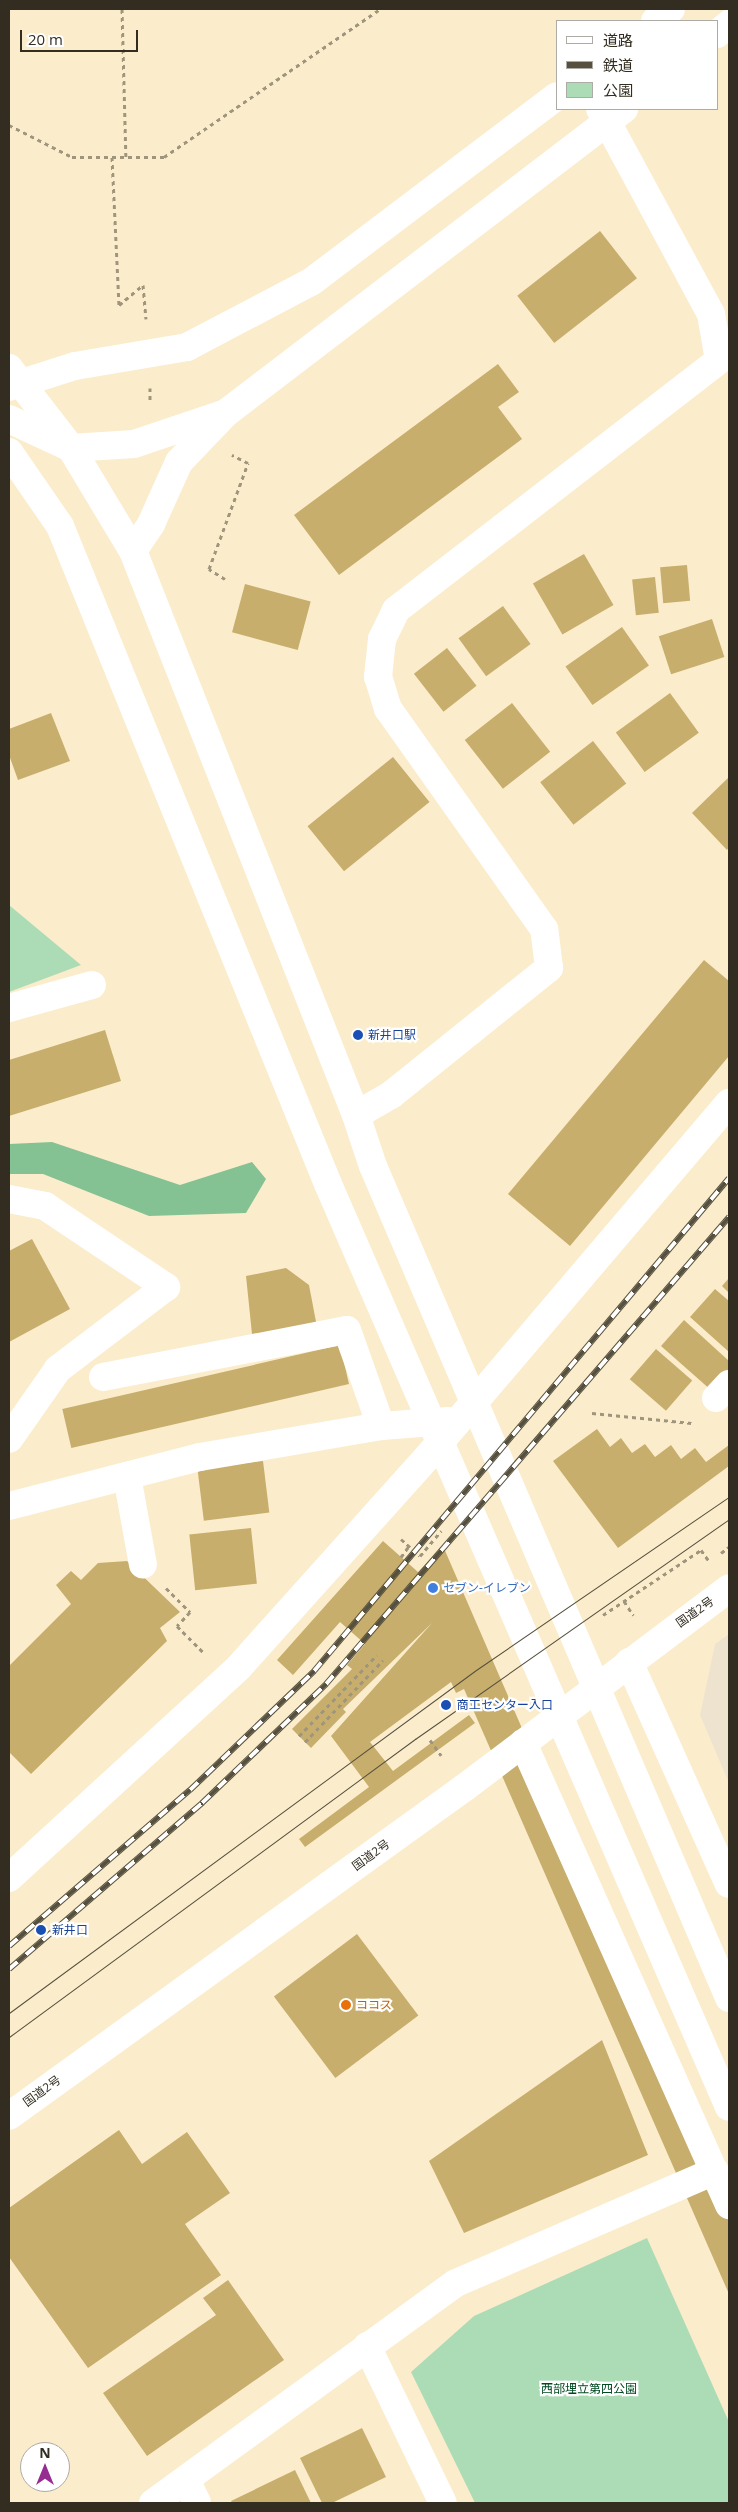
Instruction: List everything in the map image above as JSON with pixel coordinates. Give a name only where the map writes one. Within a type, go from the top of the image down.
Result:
[{"type":"main road","points":[[656,20],[671,9]]},
{"type":"main road","points":[[718,33],[729,24]]},
{"type":"main road","points":[[556,97],[310,282],[187,347],[75,366],[13,379],[71,448],[134,551],[356,1115],[373,1166],[729,1998]]},
{"type":"main road","points":[[134,551],[151,524],[179,462],[226,413],[611,113],[711,314],[719,360],[396,610],[382,639],[378,677],[388,709],[544,929],[549,968],[392,1095],[356,1115]]},
{"type":"main road","points":[[9,419],[71,448],[134,444],[226,413]]},
{"type":"main road","points":[[9,452],[60,526],[328,1184],[729,2107]]},
{"type":"main road","points":[[9,1008],[92,985]]},
{"type":"main road","points":[[9,1878],[239,1668],[460,1420],[729,1103]]},
{"type":"main road","points":[[9,1199],[45,1206],[166,1287],[58,1369],[9,1439]]},
{"type":"main road","points":[[103,1377],[347,1330],[381,1426]]},
{"type":"main road","points":[[9,1506],[200,1457],[381,1426],[460,1420]]},
{"type":"main road","points":[[127,1476],[143,1565]]},
{"type":"main road","name":"国道2号","points":[[9,2116],[523,1743],[729,1588]]},
{"type":"main road","points":[[629,1662],[729,1884]]},
{"type":"main road","points":[[523,1743],[729,2205]]},
{"type":"main road","points":[[153,2503],[192,2492],[367,2346],[456,2283],[715,2171]]},
{"type":"main road","points":[[367,2346],[443,2503]]},
{"type":"path","points":[[122,9],[126,157]]},
{"type":"path","points":[[9,125],[72,157],[164,157],[380,9]]},
{"type":"path","points":[[112,157],[120,305],[143,285],[144,296]]},
{"type":"path","points":[[225,579],[209,569],[243,476]]},
{"type":"path","points":[[592,1413],[700,1424]]},
{"type":"path","points":[[398,1537],[420,1556],[444,1528]]},
{"type":"path","points":[[401,1557],[409,1546]]},
{"type":"path","points":[[600,1617],[701,1550],[709,1561]]},
{"type":"path","points":[[143,1565],[190,1612],[177,1626],[204,1653]]},
{"type":"path","points":[[624,1601],[633,1615]]},
{"type":"path","points":[[299,1736],[377,1655]]},
{"type":"path","points":[[305,1742],[383,1660]]},
{"type":"path","points":[[430,1740],[441,1755]]},
{"type":"shaded area","points":[[729,1634],[729,1783],[700,1715],[715,1644]]},
{"type":"green space","points":[[9,905],[81,965],[9,992]]},
{"type":"green space","points":[[52,1142],[180,1185],[252,1162],[266,1179],[246,1213],[149,1216],[43,1174],[9,1174],[9,1144]]},
{"type":"green space","name":"西部埋立第四公園","points":[[647,2238],[729,2422],[729,2503],[475,2503],[411,2372],[474,2316]]},
{"type":"building","points":[[600,231],[637,278],[554,343],[517,296]]},
{"type":"building","points":[[498,364],[519,392],[498,407],[522,439],[339,575],[294,515]]},
{"type":"building","points":[[584,554],[614,605],[562,635],[533,584]]},
{"type":"building","points":[[687,565],[690,601],[663,603],[660,567]]},
{"type":"building","points":[[655,577],[659,613],[636,615],[632,579]]},
{"type":"building","points":[[245,584],[311,602],[298,650],[232,632]]},
{"type":"building","points":[[503,606],[531,644],[486,676],[459,638]]},
{"type":"building","points":[[712,619],[724,657],[671,674],[659,636]]},
{"type":"building","points":[[622,627],[649,666],[592,705],[565,667]]},
{"type":"building","points":[[447,648],[477,686],[443,712],[414,674]]},
{"type":"building","points":[[670,693],[699,733],[645,772],[616,732]]},
{"type":"building","points":[[512,703],[550,752],[503,789],[465,740]]},
{"type":"building","points":[[51,713],[70,761],[18,780],[9,755],[9,729]]},
{"type":"building","points":[[593,741],[626,784],[573,825],[540,782]]},
{"type":"building","points":[[393,757],[430,802],[344,871],[308,826]]},
{"type":"building","points":[[729,777],[729,847],[727,850],[692,813]]},
{"type":"building","points":[[704,960],[729,981],[729,1056],[570,1246],[508,1194]]},
{"type":"building","points":[[105,1030],[121,1081],[9,1116],[9,1060]]},
{"type":"building","points":[[32,1239],[70,1309],[9,1342],[9,1251]]},
{"type":"building","points":[[286,1268],[309,1285],[317,1327],[252,1334],[246,1276]]},
{"type":"building","points":[[729,1278],[729,1293],[722,1286]]},
{"type":"building","points":[[715,1289],[729,1301],[729,1352],[690,1317]]},
{"type":"building","points":[[684,1320],[729,1361],[729,1371],[712,1391],[661,1346]]},
{"type":"building","points":[[340,1345],[349,1384],[71,1448],[62,1409]]},
{"type":"building","points":[[656,1349],[692,1380],[666,1411],[630,1379]]},
{"type":"building","points":[[597,1429],[610,1447],[621,1438],[632,1453],[645,1444],[655,1457],[671,1445],[681,1459],[695,1448],[706,1462],[729,1445],[729,1466],[618,1548],[553,1461]]},
{"type":"building","points":[[263,1461],[269,1513],[204,1521],[197,1469]]},
{"type":"building","points":[[251,1528],[257,1584],[195,1590],[189,1534]]},
{"type":"building","points":[[383,1541],[418,1572],[443,1546],[729,2206],[729,2294],[464,1689],[456,1693],[451,1682],[370,1742],[393,1771],[469,1715],[475,1723],[305,1847],[299,1839],[369,1787],[331,1736],[432,1623],[343,1709],[346,1712],[311,1748],[292,1729],[352,1669],[347,1665],[365,1644],[340,1622],[293,1675],[277,1660]]},
{"type":"building","points":[[127,1561],[180,1612],[160,1628],[167,1641],[31,1774],[9,1752],[9,1666],[71,1604],[56,1585],[71,1571],[81,1580],[98,1563]]},
{"type":"building","name":"ココス","points":[[357,1934],[418,2015],[335,2078],[274,1997]]},
{"type":"building","points":[[602,2040],[648,2155],[464,2233],[429,2161]]},
{"type":"building","points":[[119,2130],[142,2164],[187,2132],[230,2193],[185,2224],[221,2275],[88,2368],[9,2257],[9,2208]]},
{"type":"building","points":[[228,2280],[284,2360],[147,2456],[103,2393],[216,2315],[203,2298]]},
{"type":"building","points":[[362,2428],[386,2477],[332,2503],[322,2503],[300,2458]]},
{"type":"building","points":[[295,2470],[311,2503],[232,2503],[231,2501]]},
{"type":"tram line","points":[[9,2013],[476,1670],[729,1497]]},
{"type":"tram line","points":[[9,2037],[415,1739],[729,1519]]},
{"type":"railway","points":[[9,1946],[190,1790],[314,1671],[729,1178]]},
{"type":"railway","points":[[9,1969],[202,1803],[326,1684],[729,1217]]},
{"type":"place","name":"新井口駅","points":[[358,1035]]},
{"type":"place","name":"セブン-イレブン","points":[[433,1588]]},
{"type":"place","name":"商工センター入口","points":[[446,1705]]},
{"type":"place","name":"新井口","points":[[41,1930]]},
{"type":"place","name":"ココス","points":[[346,2005]]}]
